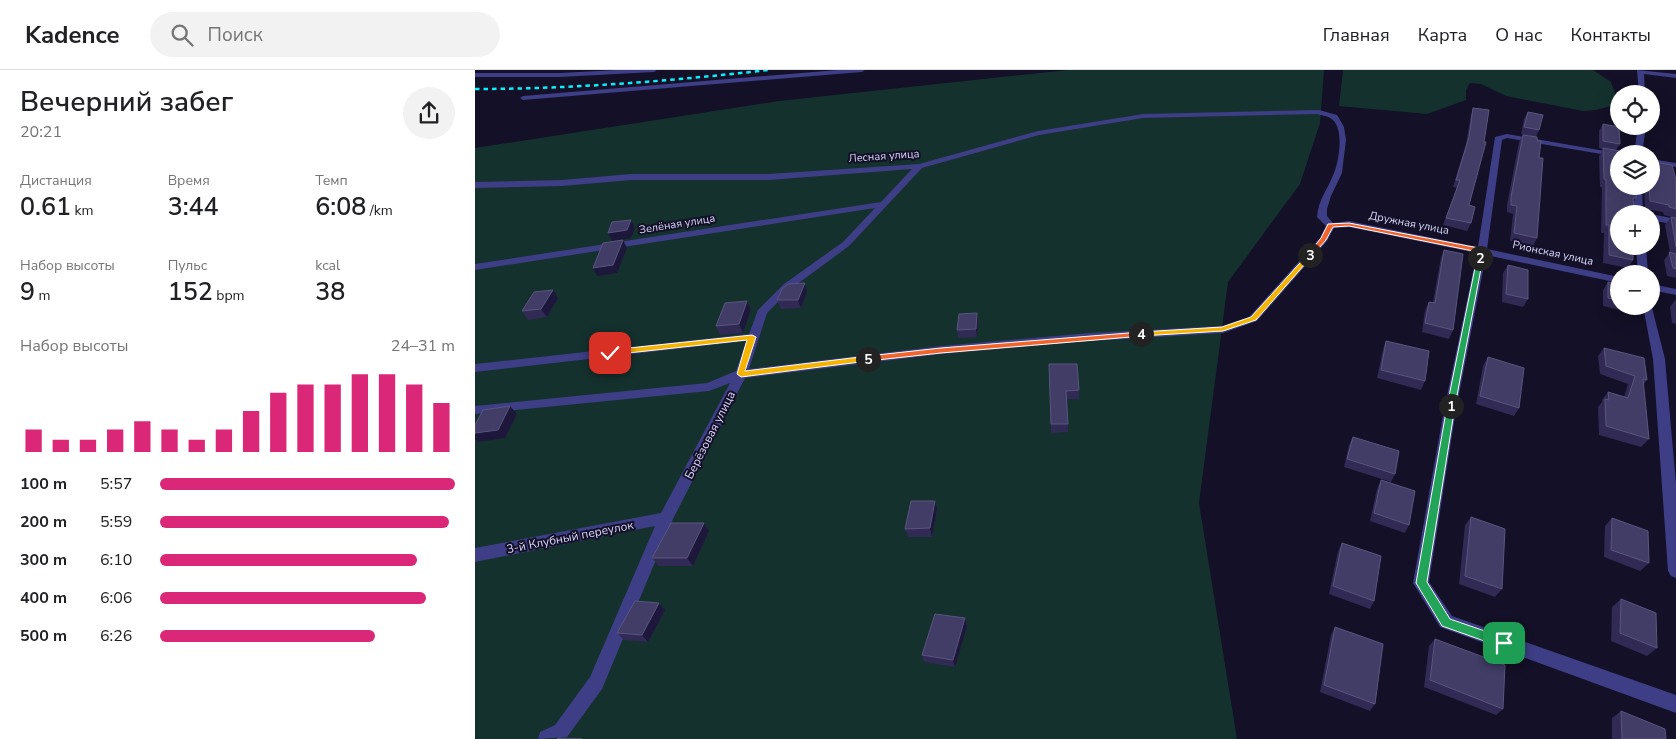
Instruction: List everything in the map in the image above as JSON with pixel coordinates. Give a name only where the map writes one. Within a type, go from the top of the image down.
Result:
[{"type":"street","points":[[475,75],[560,75],[654,70]]},
{"type":"street","points":[[523,98],[861,70]]},
{"type":"street","points":[[1641,85],[1640,71],[1676,76]]},
{"type":"street","name":"Лесная улица","points":[[475,185],[562,183],[631,177],[769,177],[919,166],[1038,133],[1143,116],[1319,112],[1333,116],[1339,122],[1343,137],[1340,167],[1321,205],[1322,217],[1331,226]]},
{"type":"street","points":[[1610,153],[1507,136],[1498,139],[1482,250],[1450,410],[1421,583],[1446,622],[1676,704]]},
{"type":"street","points":[[1660,163],[1676,166]]},
{"type":"street","name":"Берёзовая улица","points":[[547,739],[561,731],[596,683],[666,518],[741,374],[762,312],[788,286],[846,244],[919,166]]},
{"type":"street","name":"Зелёная улица","points":[[475,267],[882,204]]},
{"type":"street","points":[[1660,219],[1676,222]]},
{"type":"street","name":"Дружная улица","points":[[1331,226],[1349,224],[1482,250]]},
{"type":"street","points":[[475,410],[709,387],[741,374],[941,350],[1090,337],[1223,329],[1253,319],[1324,239],[1331,226]]},
{"type":"street","name":"Рионская улица","points":[[1482,250],[1610,278]]},
{"type":"street","points":[[1660,289],[1676,292]]},
{"type":"street","points":[[1650,315],[1659,359],[1671,460],[1676,571]]},
{"type":"street","points":[[475,368],[752,337]]},
{"type":"street","name":"3-й Клубный переулок","points":[[475,555],[666,518]]},
{"type":"green space","points":[[1068,70],[1324,70],[1320,123],[1300,184],[1228,282],[1199,503],[1237,739],[475,739],[475,148],[779,101]]},
{"type":"green space","points":[[1343,70],[1593,70],[1611,82],[1612,85],[1610,85],[1610,106],[1583,111],[1506,96],[1481,84],[1470,83],[1466,90],[1466,100],[1427,114],[1339,106]]},
{"type":"building","points":[[1473,108],[1489,110],[1484,142],[1486,142],[1469,205],[1475,207],[1471,223],[1446,218],[1460,180],[1456,180],[1469,137]]},
{"type":"building","points":[[1528,112],[1543,115],[1539,130],[1524,127]]},
{"type":"building","points":[[1603,124],[1610,125],[1610,135],[1619,135],[1620,144],[1603,141]]},
{"type":"building","points":[[1523,135],[1537,137],[1537,141],[1541,141],[1539,158],[1543,158],[1537,238],[1514,233],[1517,206],[1511,205],[1511,197]]},
{"type":"building","points":[[1603,148],[1610,149],[1610,195],[1636,195],[1636,198],[1633,198],[1633,205],[1610,205],[1610,255],[1633,255],[1633,260],[1609,255],[1609,225],[1606,225],[1606,180],[1604,179]]},
{"type":"building","points":[[1660,163],[1672,165],[1676,180],[1676,209],[1669,207],[1669,205],[1650,201],[1650,195],[1660,195]]},
{"type":"building","points":[[1671,217],[1676,218],[1676,247]]},
{"type":"building","points":[[631,220],[627,230],[608,233],[612,222]]},
{"type":"building","points":[[623,240],[613,265],[593,268],[603,243]]},
{"type":"building","points":[[1444,250],[1463,254],[1453,330],[1425,323],[1429,302],[1435,303]]},
{"type":"building","points":[[1669,252],[1676,254],[1676,269],[1673,268]]},
{"type":"building","points":[[1508,265],[1528,270],[1528,299],[1506,294]]},
{"type":"building","points":[[1608,282],[1610,283],[1610,298],[1608,298]]},
{"type":"building","points":[[805,283],[798,300],[777,300],[782,289],[788,284]]},
{"type":"building","points":[[553,290],[541,309],[522,311],[534,292]]},
{"type":"building","points":[[747,301],[739,324],[716,326],[725,303]]},
{"type":"building","points":[[977,313],[976,329],[957,330],[959,314]]},
{"type":"building","points":[[1386,341],[1429,351],[1425,381],[1381,370]]},
{"type":"building","points":[[1604,348],[1644,358],[1647,380],[1643,379],[1649,439],[1606,426],[1605,399],[1609,400],[1608,392],[1628,398],[1635,376],[1606,366]]},
{"type":"building","points":[[1488,357],[1524,368],[1519,408],[1480,396]]},
{"type":"building","points":[[1049,364],[1077,364],[1079,390],[1066,391],[1068,424],[1051,424]]},
{"type":"building","points":[[510,406],[498,430],[475,433],[475,425],[483,410]]},
{"type":"building","points":[[1353,437],[1399,451],[1395,474],[1347,459]]},
{"type":"building","points":[[1381,480],[1415,491],[1409,525],[1374,513]]},
{"type":"building","points":[[911,501],[935,501],[930,528],[905,529]]},
{"type":"building","points":[[1471,517],[1505,529],[1502,589],[1465,576]]},
{"type":"building","points":[[1612,518],[1648,531],[1649,563],[1611,550]]},
{"type":"building","points":[[671,523],[704,523],[687,558],[652,558]]},
{"type":"building","points":[[1342,543],[1381,556],[1374,601],[1333,586]]},
{"type":"building","points":[[1621,599],[1656,613],[1657,648],[1620,633]]},
{"type":"building","points":[[635,601],[659,603],[642,635],[617,633]]},
{"type":"building","points":[[935,614],[965,618],[953,660],[922,655]]},
{"type":"building","points":[[1335,627],[1383,644],[1375,704],[1324,685]]},
{"type":"building","points":[[1435,639],[1505,665],[1503,709],[1430,680]]},
{"type":"building","points":[[1621,711],[1665,729],[1666,739],[1622,739]]},
{"type":"railway","points":[[475,89],[621,84],[768,70]]},
{"type":"route","points":[[610,353],[752,337],[741,374],[941,350],[1090,337],[1223,329],[1253,319],[1324,239],[1331,226],[1349,224],[1482,250],[1450,410],[1421,583],[1446,622],[1504,643]]}]
